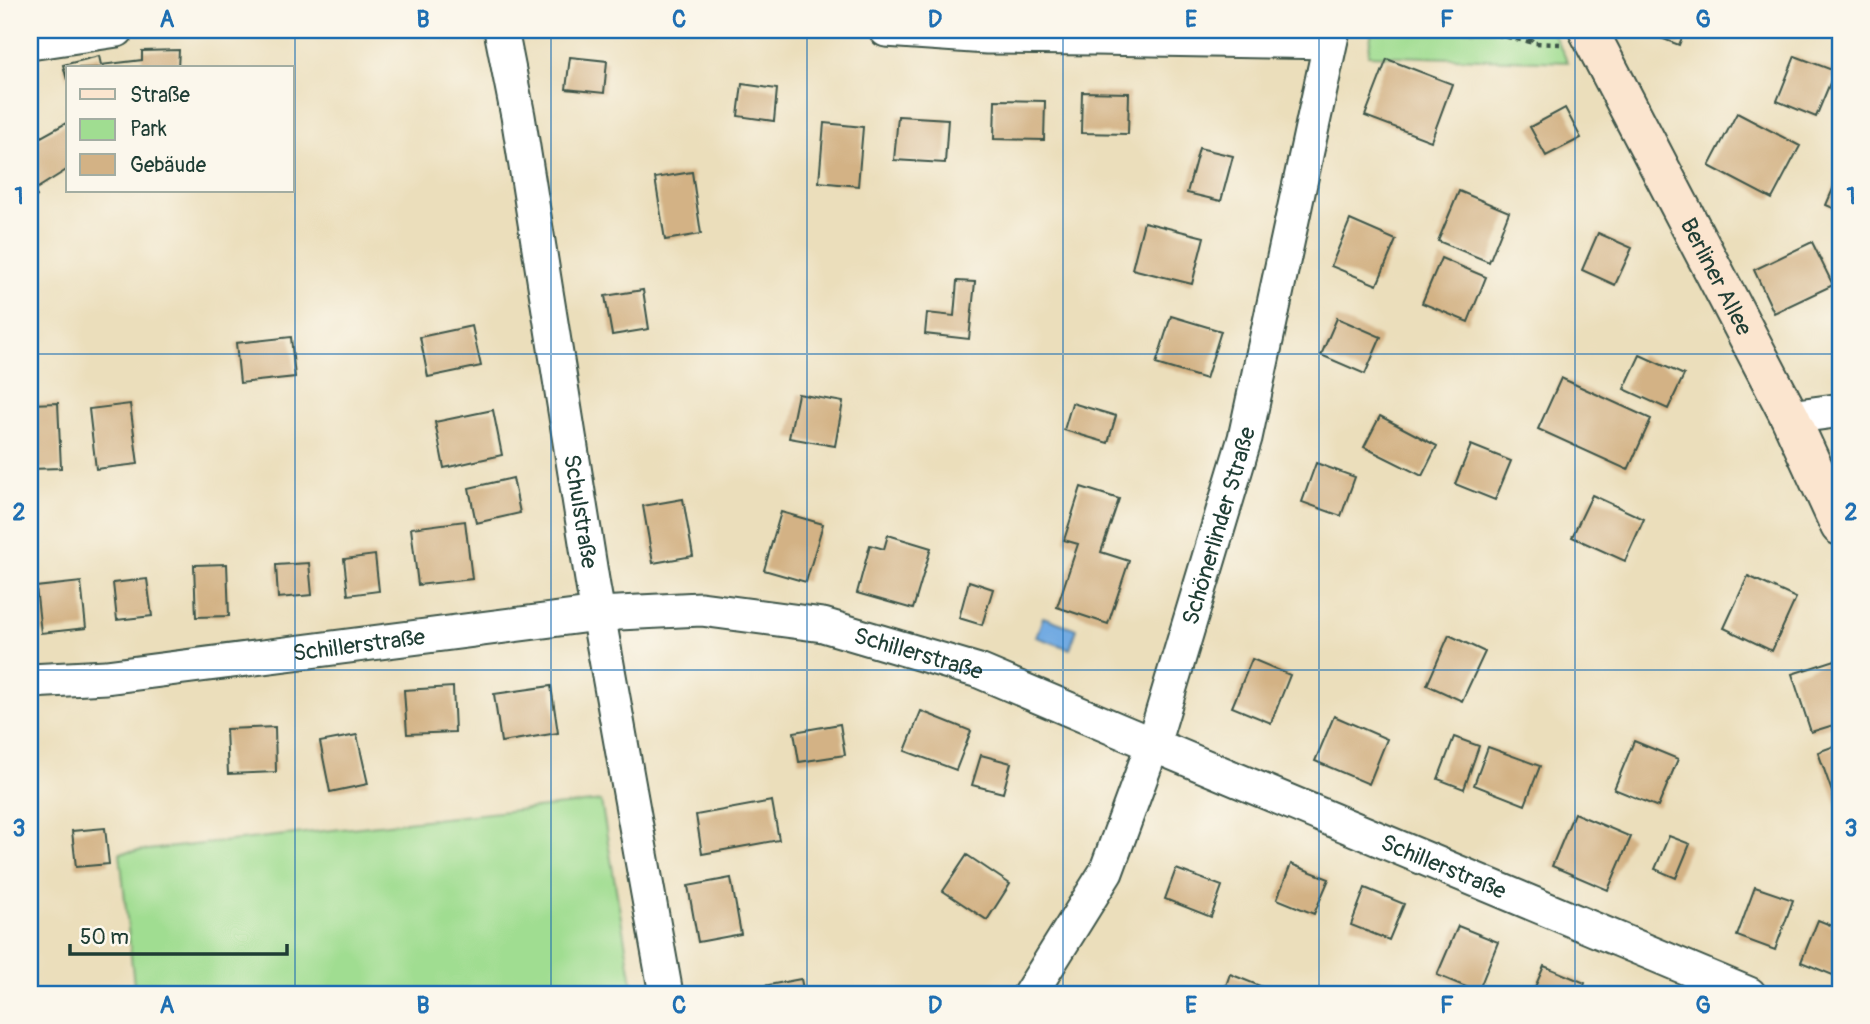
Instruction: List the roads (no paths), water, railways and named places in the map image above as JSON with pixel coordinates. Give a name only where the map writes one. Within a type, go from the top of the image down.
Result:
[{"type":"street","points":[[30,43],[117,30]]},
{"type":"street","name":"Schulstraße","points":[[501,30],[520,129],[598,614],[666,994]]},
{"type":"street","points":[[886,30],[987,37],[1331,36]]},
{"type":"street","name":"Schönerlinder Straße","points":[[1030,994],[1106,872],[1153,744],[1245,438],[1331,36]]},
{"type":"street","name":"Berliner Allee","points":[[1576,37],[1790,417],[1840,526]]},
{"type":"street","points":[[1790,417],[1835,411],[1840,413]]},
{"type":"street","name":"Schillerstraße","points":[[30,681],[119,675],[598,614],[701,609],[823,625],[979,671],[1749,994]]},
{"type":"water","points":[[1043,617],[1077,629],[1070,649],[1036,637]]}]
